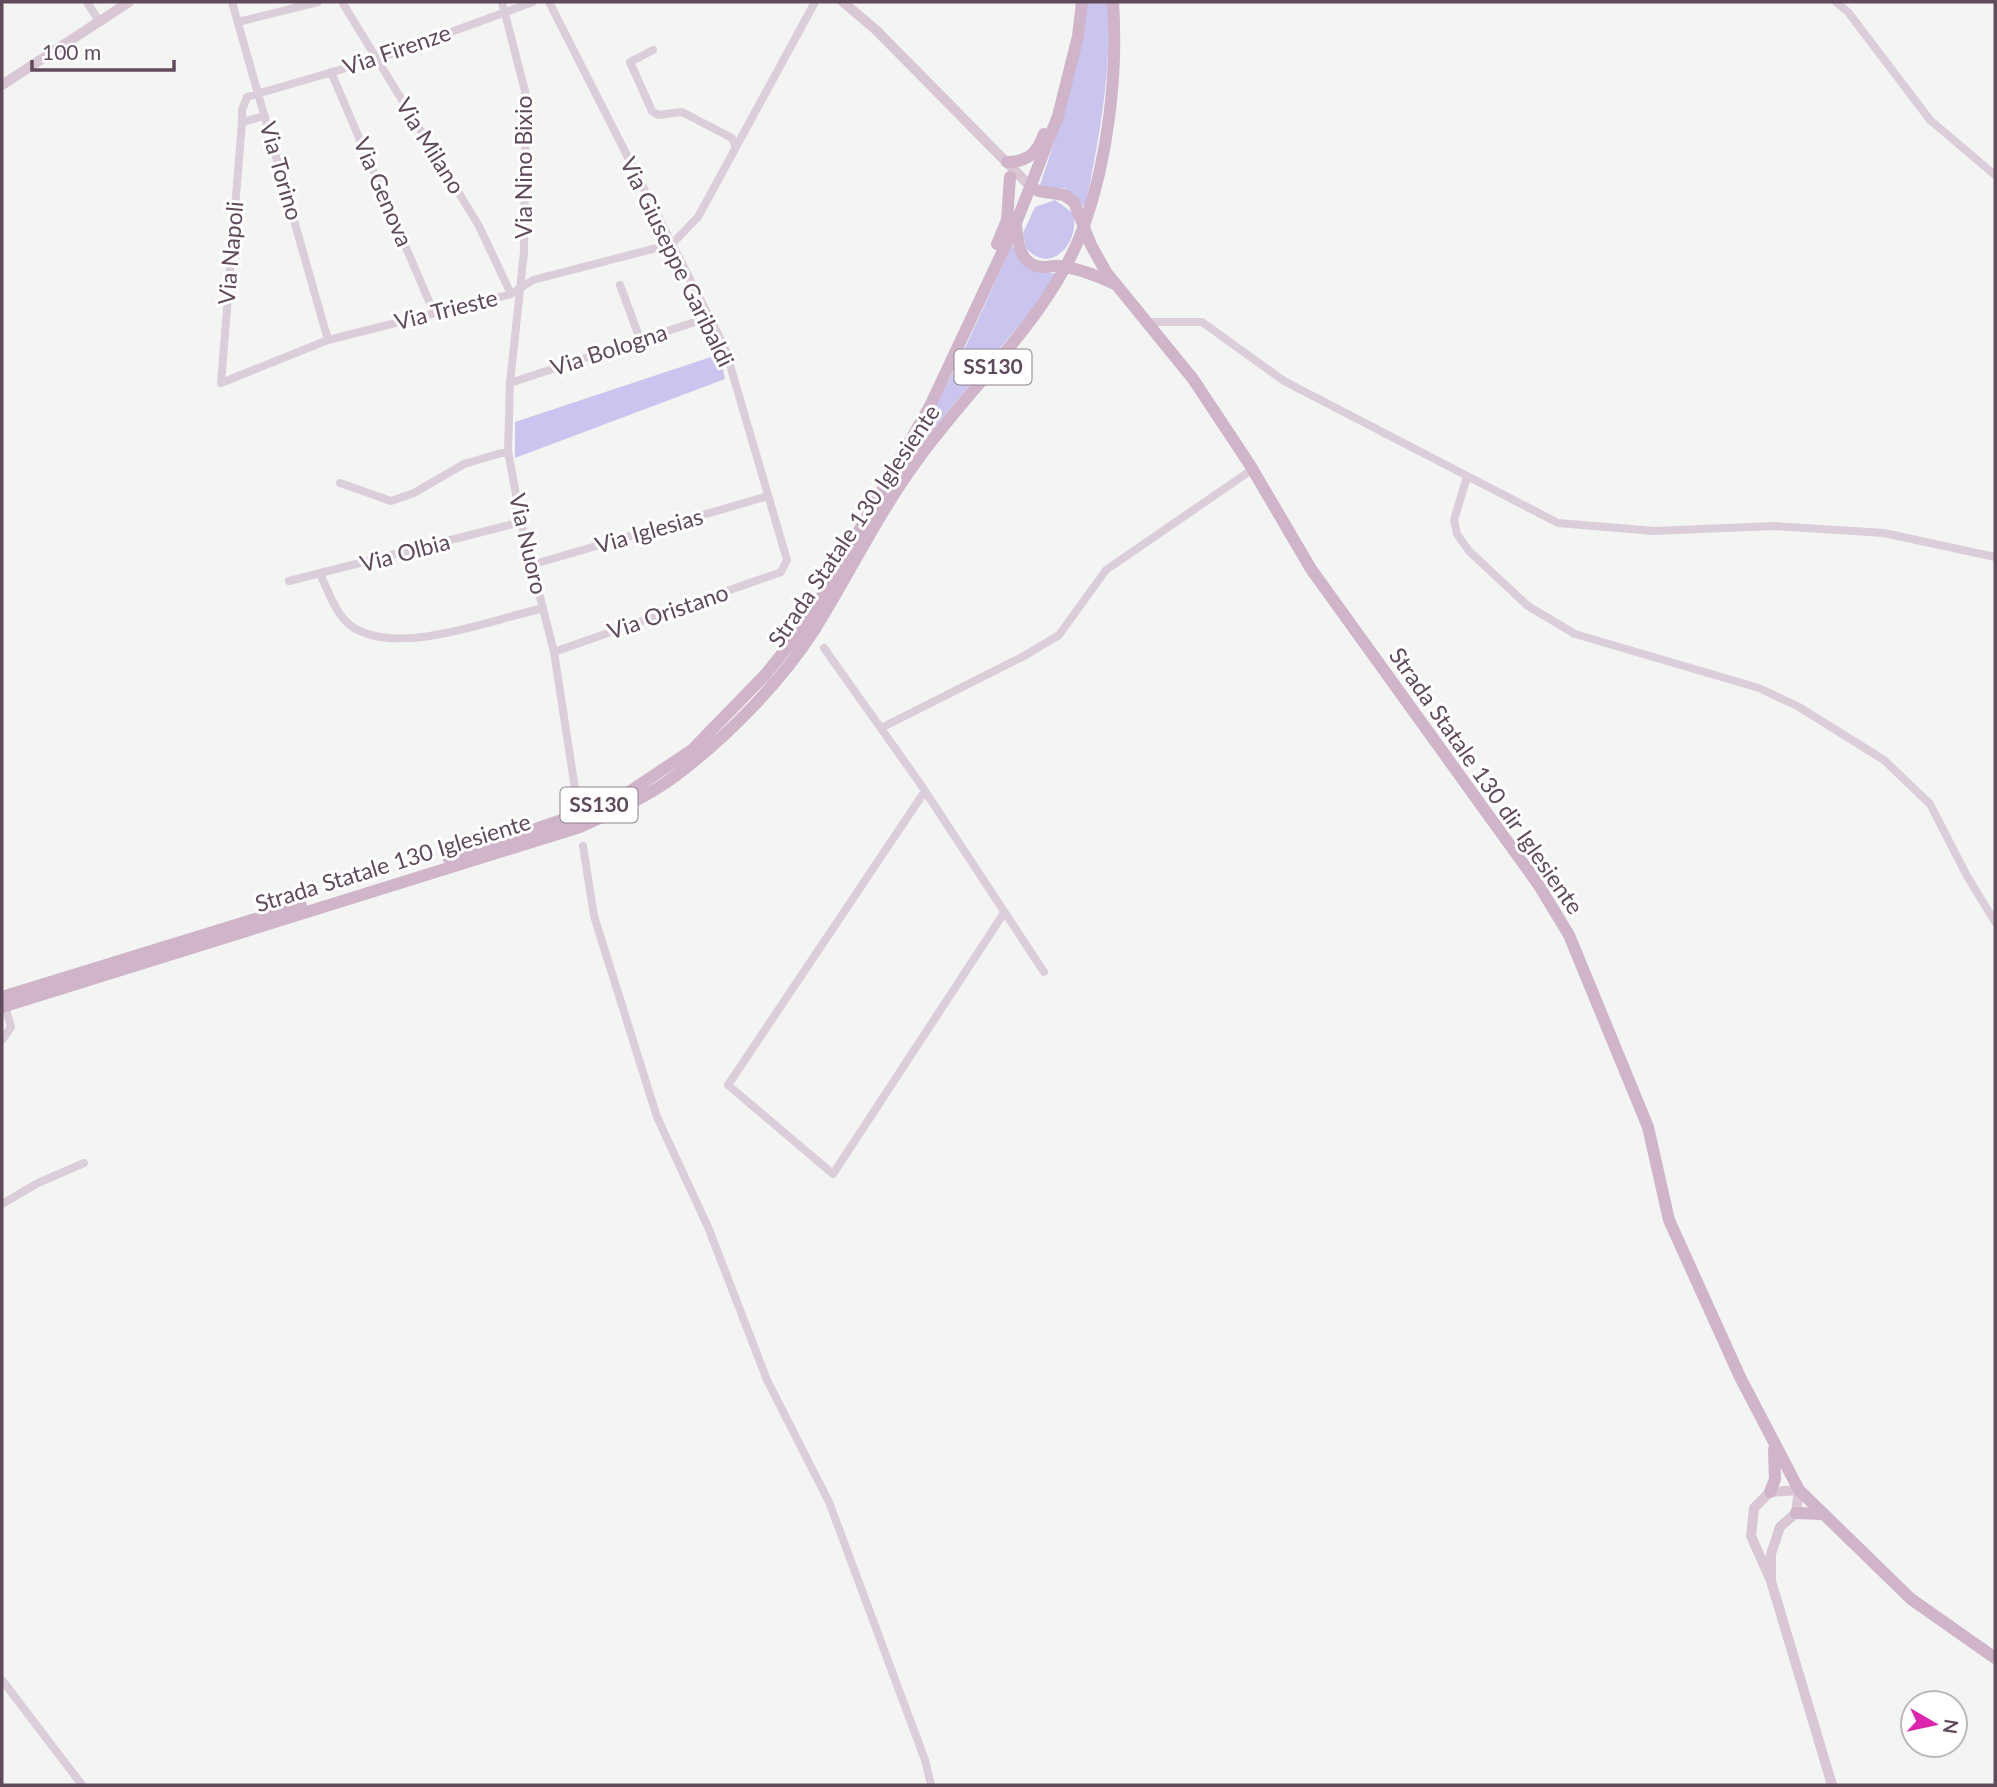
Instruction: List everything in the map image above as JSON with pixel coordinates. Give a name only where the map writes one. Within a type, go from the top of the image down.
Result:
[{"type":"main road","name":"Strada Statale 130 Iglesiente","points":[[3,1004],[450,859],[579,814],[629,793],[692,750],[765,674],[806,624],[900,462],[986,287],[1031,187],[1058,116],[1078,36],[1082,2]]},
{"type":"main road","name":"Strada Statale 130 Iglesiente","points":[[3,1004],[580,827],[625,807],[676,776],[729,731],[813,632],[915,463],[996,363],[1065,268],[1085,225],[1106,125],[1112,69],[1113,2]]},
{"type":"main road","points":[[1005,161],[1019,162],[1033,156],[1049,121],[1058,116]]},
{"type":"main road","points":[[986,287],[988,265],[1007,220],[1010,177]]},
{"type":"main road","points":[[1031,187],[1069,198],[1085,225]]},
{"type":"main road","points":[[1016,223],[1018,245],[1025,258],[1039,267],[1065,268]]},
{"type":"main road","name":"Strada Statale 130 dir Iglesiente","points":[[1085,225],[1097,256],[1193,379],[1252,469],[1311,569],[1538,884],[1569,935],[1648,1127],[1669,1220],[1773,1445],[1799,1490],[1911,1599],[1995,1658]]},
{"type":"main road","name":"Strada Statale 130 dir Iglesiente","points":[[1065,268],[1093,273],[1119,287]]},
{"type":"main road","points":[[1770,1492],[1775,1479],[1773,1445]]},
{"type":"main road","points":[[1796,1513],[1822,1514]]},
{"type":"street","points":[[87,2],[99,21]]},
{"type":"street","points":[[2,85],[129,2]]},
{"type":"street","name":"Via Torino","points":[[232,2],[328,340]]},
{"type":"street","points":[[238,22],[318,2]]},
{"type":"street","name":"Via Milano","points":[[342,2],[479,226],[515,293]]},
{"type":"street","name":"Via Nino Bixio","points":[[502,2],[525,91],[526,111],[524,252],[515,293]]},
{"type":"street","name":"Via Firenze","points":[[259,91],[377,59],[533,2]]},
{"type":"street","name":"Via Giuseppe Garibaldi","points":[[549,2],[725,348],[787,560],[781,572]]},
{"type":"street","points":[[671,244],[698,217],[815,2]]},
{"type":"street","points":[[843,2],[883,37],[1031,187]]},
{"type":"street","points":[[1836,2],[1848,12],[1930,120],[1995,175]]},
{"type":"street","points":[[653,50],[630,62],[652,111],[658,114],[682,112],[732,138],[735,145]]},
{"type":"street","name":"Via Genova","points":[[331,72],[434,313]]},
{"type":"street","name":"Via Napoli","points":[[221,383],[242,110],[247,97],[259,91]]},
{"type":"street","points":[[242,122],[265,116]]},
{"type":"street","points":[[1005,161],[1010,177],[1016,223]]},
{"type":"street","name":"Via Trieste","points":[[221,383],[328,340],[515,293],[533,280],[671,244]]},
{"type":"street","points":[[620,285],[640,339]]},
{"type":"street","name":"Via Nuoro","points":[[515,293],[508,451],[521,522],[554,652],[576,795]]},
{"type":"street","name":"Via Bologna","points":[[510,383],[710,317]]},
{"type":"street","points":[[1150,323],[1202,322],[1284,381],[1558,523],[1654,531],[1776,526],[1884,533],[1995,557]]},
{"type":"street","points":[[340,483],[391,502],[464,464],[508,451]]},
{"type":"street","points":[[881,728],[1059,635],[1106,570],[1252,469]]},
{"type":"street","points":[[1467,477],[1454,520],[1457,534],[1469,551],[1528,606],[1576,634],[1759,688],[1799,707],[1884,760],[1930,804],[1967,876],[1995,922]]},
{"type":"street","name":"Via Iglesias","points":[[531,565],[768,496]]},
{"type":"street","name":"Via Olbia","points":[[289,581],[521,522]]},
{"type":"street","name":"Via Oristano","points":[[554,652],[781,572]]},
{"type":"street","points":[[320,574],[340,615],[353,628],[383,639],[416,638],[543,608]]},
{"type":"street","points":[[824,648],[925,791],[1044,972]]},
{"type":"street","points":[[925,791],[728,1085],[833,1174],[1004,913]]},
{"type":"street","points":[[583,846],[594,916],[657,1117],[708,1227],[767,1380],[829,1502],[925,1760],[931,1785]]},
{"type":"street","points":[[2,1040],[11,1027],[3,1004]]},
{"type":"street","points":[[2,1205],[38,1183],[84,1163]]},
{"type":"street","points":[[1771,1581],[1771,1554],[1780,1527],[1796,1513],[1799,1490],[1770,1492],[1754,1508],[1751,1536],[1771,1581],[1832,1785]]},
{"type":"street","points":[[2,1680],[82,1785]]},
{"type":"shaded area","points":[[1087,2],[1108,2],[1109,28],[1103,105],[1085,208],[1065,188],[1047,189],[1040,185],[1064,113]]},
{"type":"shaded area","points":[[1055,200],[1073,213],[1073,234],[1062,252],[1045,259],[1026,248],[1023,233],[1035,207]]},
{"type":"shaded area","points":[[1012,245],[1024,265],[1056,274],[1030,312],[911,456],[964,350]]},
{"type":"shaded area","points":[[720,354],[725,379],[515,458],[515,422]]}]
